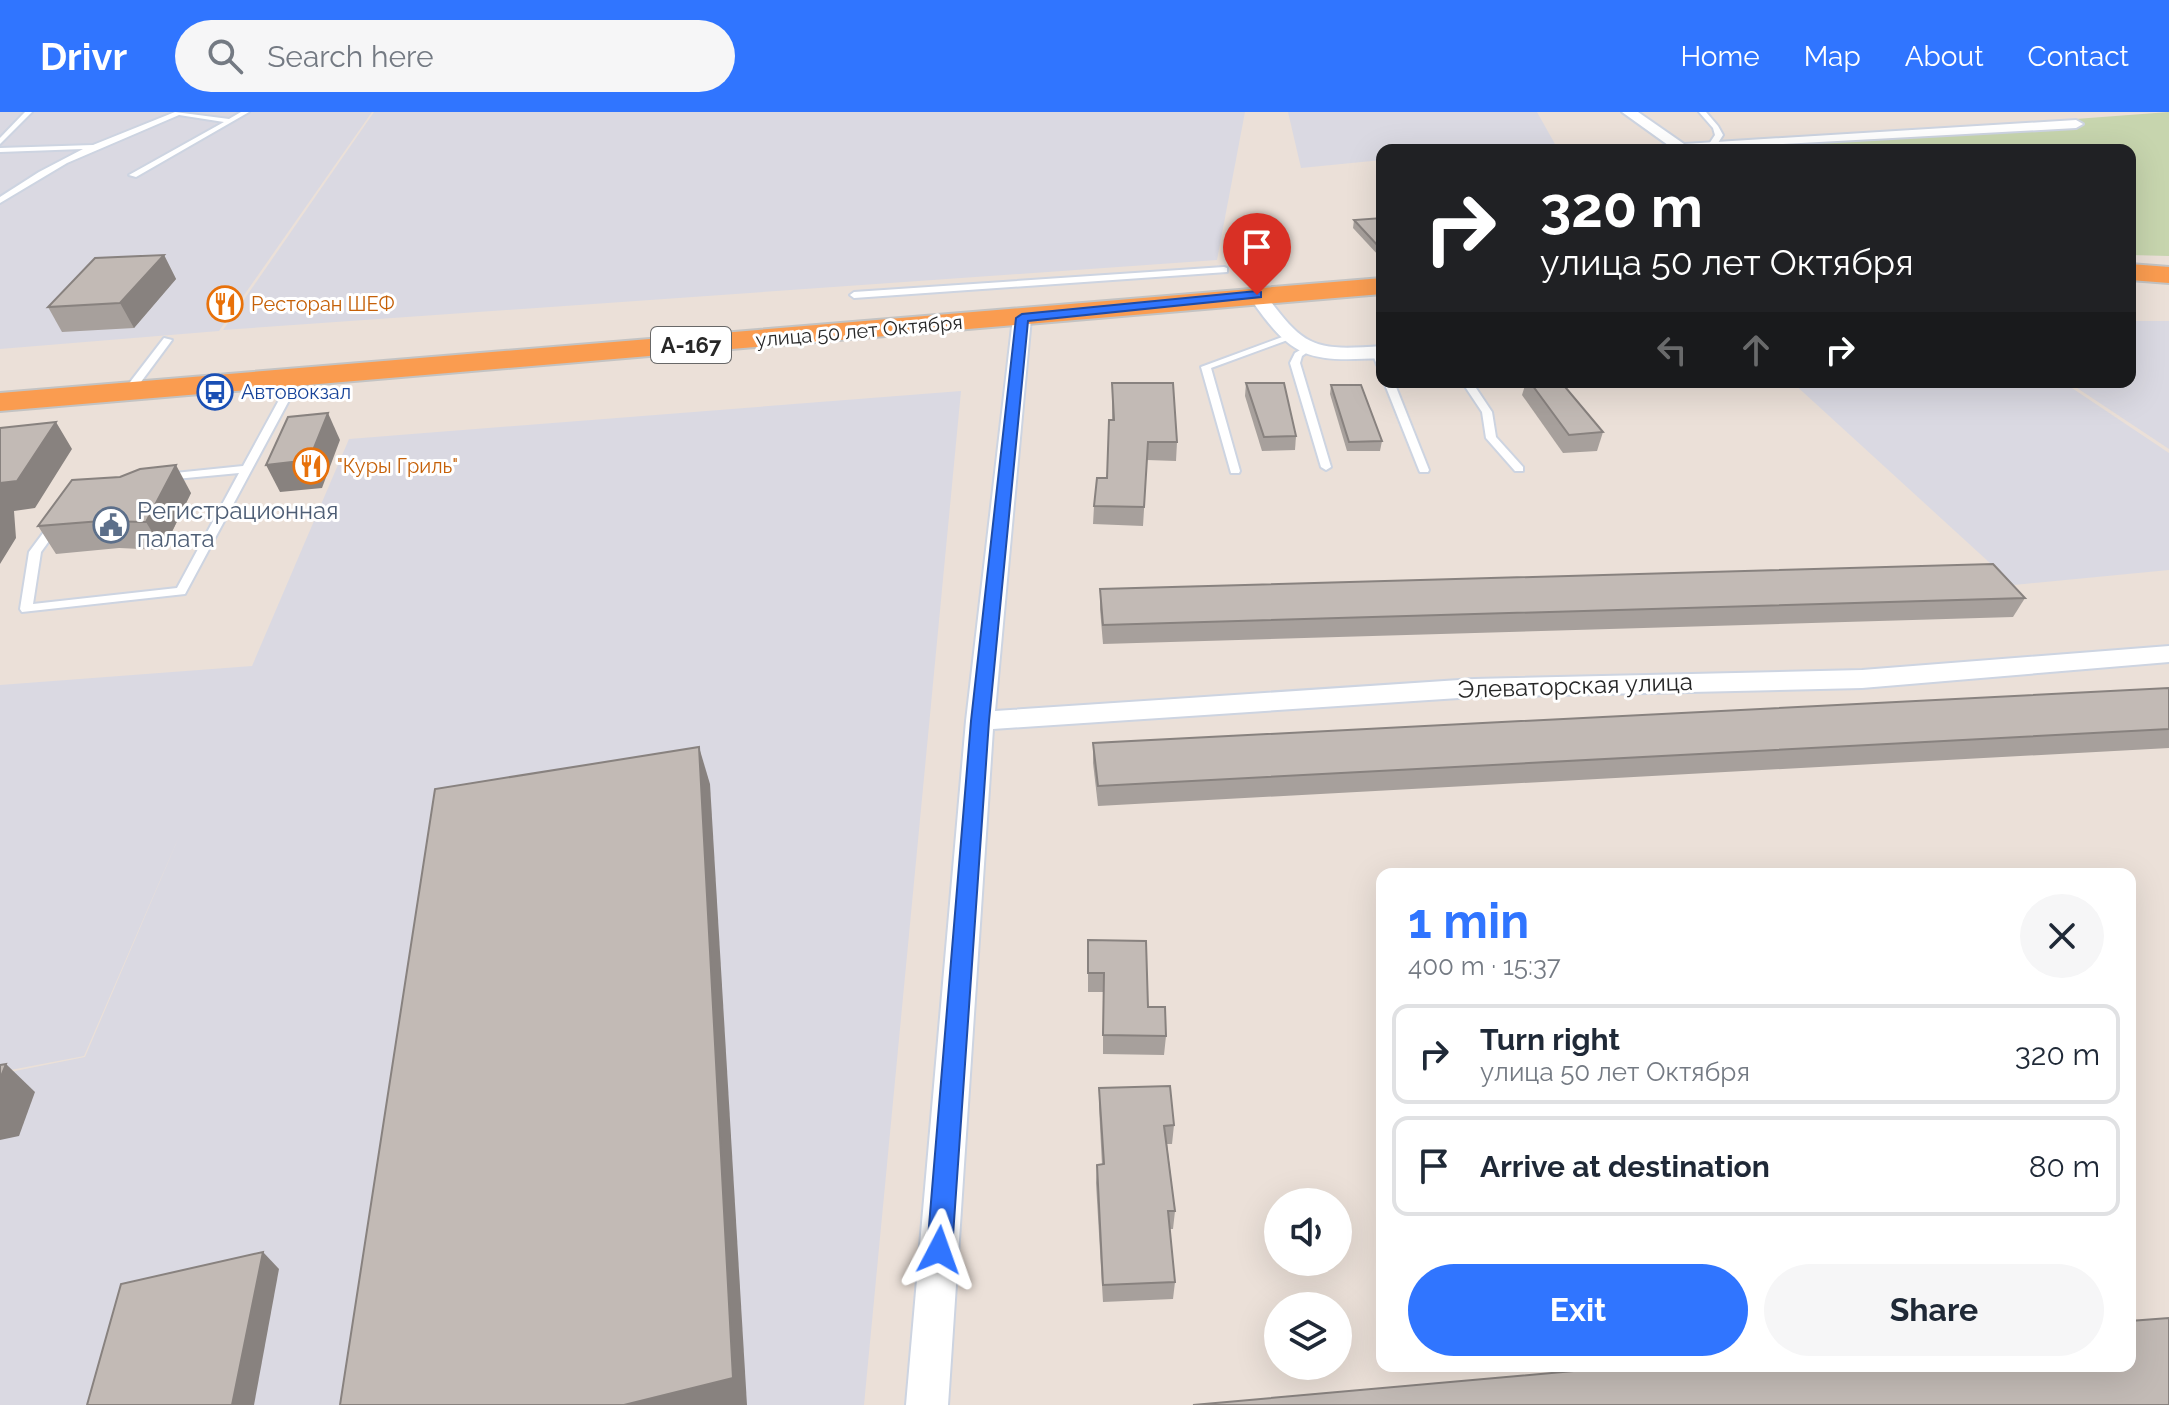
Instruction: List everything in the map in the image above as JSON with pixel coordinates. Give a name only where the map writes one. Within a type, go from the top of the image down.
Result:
[{"type":"highway","points":[[2136,272],[2166,273]]},
{"type":"highway","name":"улица 50 лет Октября","points":[[0,402],[1376,286]]},
{"type":"street","points":[[1629,112],[1676,144]]},
{"type":"street","points":[[1713,144],[2076,124]]},
{"type":"street","points":[[1257,295],[1288,338],[1307,349],[1335,355],[1376,356]]},
{"type":"street","points":[[927,1405],[980,721],[1022,318]]},
{"type":"street","name":"Элеваторская улица","points":[[980,721],[1474,688],[1862,679],[2169,654]]},
{"type":"lane","points":[[0,142],[29,112]]},
{"type":"lane","points":[[133,175],[246,112]]},
{"type":"lane","points":[[1702,112],[1719,135],[1713,144]]},
{"type":"lane","points":[[0,201],[17,188],[99,147],[179,113],[227,120]]},
{"type":"lane","points":[[0,150],[99,147]]},
{"type":"lane","points":[[0,189],[17,188]]},
{"type":"lane","points":[[854,295],[1224,270]]},
{"type":"lane","points":[[1235,471],[1206,367],[1288,338]]},
{"type":"lane","points":[[128,392],[167,340]]},
{"type":"lane","points":[[1307,349],[1298,355],[1295,363],[1326,467]]},
{"type":"lane","points":[[68,507],[35,552],[26,609],[181,591],[296,378]]},
{"type":"lane","points":[[1391,388],[1424,470]]},
{"type":"lane","points":[[1471,388],[1487,412],[1491,438],[1519,469]]},
{"type":"lane","points":[[158,477],[247,469]]},
{"type":"shaded area","points":[[0,112],[372,112],[219,331],[0,349]]},
{"type":"shaded area","points":[[374,112],[1245,112],[1217,260],[223,330]]},
{"type":"shaded area","points":[[1288,112],[1537,112],[1555,144],[1376,144],[1376,161],[1301,168]]},
{"type":"shaded area","points":[[2136,321],[2169,321],[2169,449],[2077,388],[2136,388]]},
{"type":"shaded area","points":[[1799,388],[2072,388],[2169,453],[2169,570],[2014,585]]},
{"type":"shaded area","points":[[961,391],[864,1405],[0,1405],[0,1074],[85,1057],[181,832],[84,1056],[0,1072],[0,685],[252,666],[349,439]]},
{"type":"green space","points":[[2169,112],[2169,256],[2136,255],[2136,144],[1743,144]]},
{"type":"building","points":[[1376,218],[1376,244],[1354,220]]},
{"type":"building","points":[[164,255],[120,303],[48,307],[95,258]]},
{"type":"building","points":[[1112,383],[1173,383],[1177,442],[1148,442],[1144,507],[1094,506],[1097,478],[1107,478],[1109,420],[1114,420]]},
{"type":"building","points":[[1246,383],[1284,383],[1296,436],[1264,437]]},
{"type":"building","points":[[1331,385],[1361,385],[1382,441],[1349,442]]},
{"type":"building","points":[[1534,388],[1566,388],[1603,432],[1569,435]]},
{"type":"building","points":[[328,413],[309,460],[266,465],[288,417]]},
{"type":"building","points":[[56,422],[17,481],[0,483],[0,428]]},
{"type":"building","points":[[176,465],[146,522],[101,521],[38,526],[72,480],[120,477],[140,469]]},
{"type":"building","points":[[1993,564],[2025,598],[1103,625],[1100,589]]},
{"type":"building","points":[[2169,688],[2169,729],[1098,786],[1093,743]]},
{"type":"building","points":[[699,747],[733,1378],[624,1405],[340,1405],[435,789]]},
{"type":"building","points":[[1088,940],[1146,941],[1148,1007],[1165,1007],[1166,1036],[1103,1035],[1104,973],[1088,973]]},
{"type":"building","points":[[6,1064],[0,1079],[0,1065]]},
{"type":"building","points":[[1170,1086],[1174,1125],[1164,1126],[1175,1211],[1168,1211],[1175,1282],[1103,1285],[1097,1165],[1104,1164],[1099,1088]]},
{"type":"building","points":[[263,1252],[232,1405],[87,1405],[121,1284]]},
{"type":"building","points":[[2169,1318],[2169,1405],[1193,1405],[1562,1372],[2136,1372],[2136,1321]]},
{"type":"place","name":"Ресторан ШЕФ","points":[[225,304]]},
{"type":"place","name":"Автовокзал","points":[[215,392]]},
{"type":"place","name":"\"Куры Гриль\"","points":[[311,466]]},
{"type":"place","name":"Регистрационная палата","points":[[111,525]]},
{"type":"route","points":[[939,1250],[980,721],[1022,318],[1257,295]]}]
